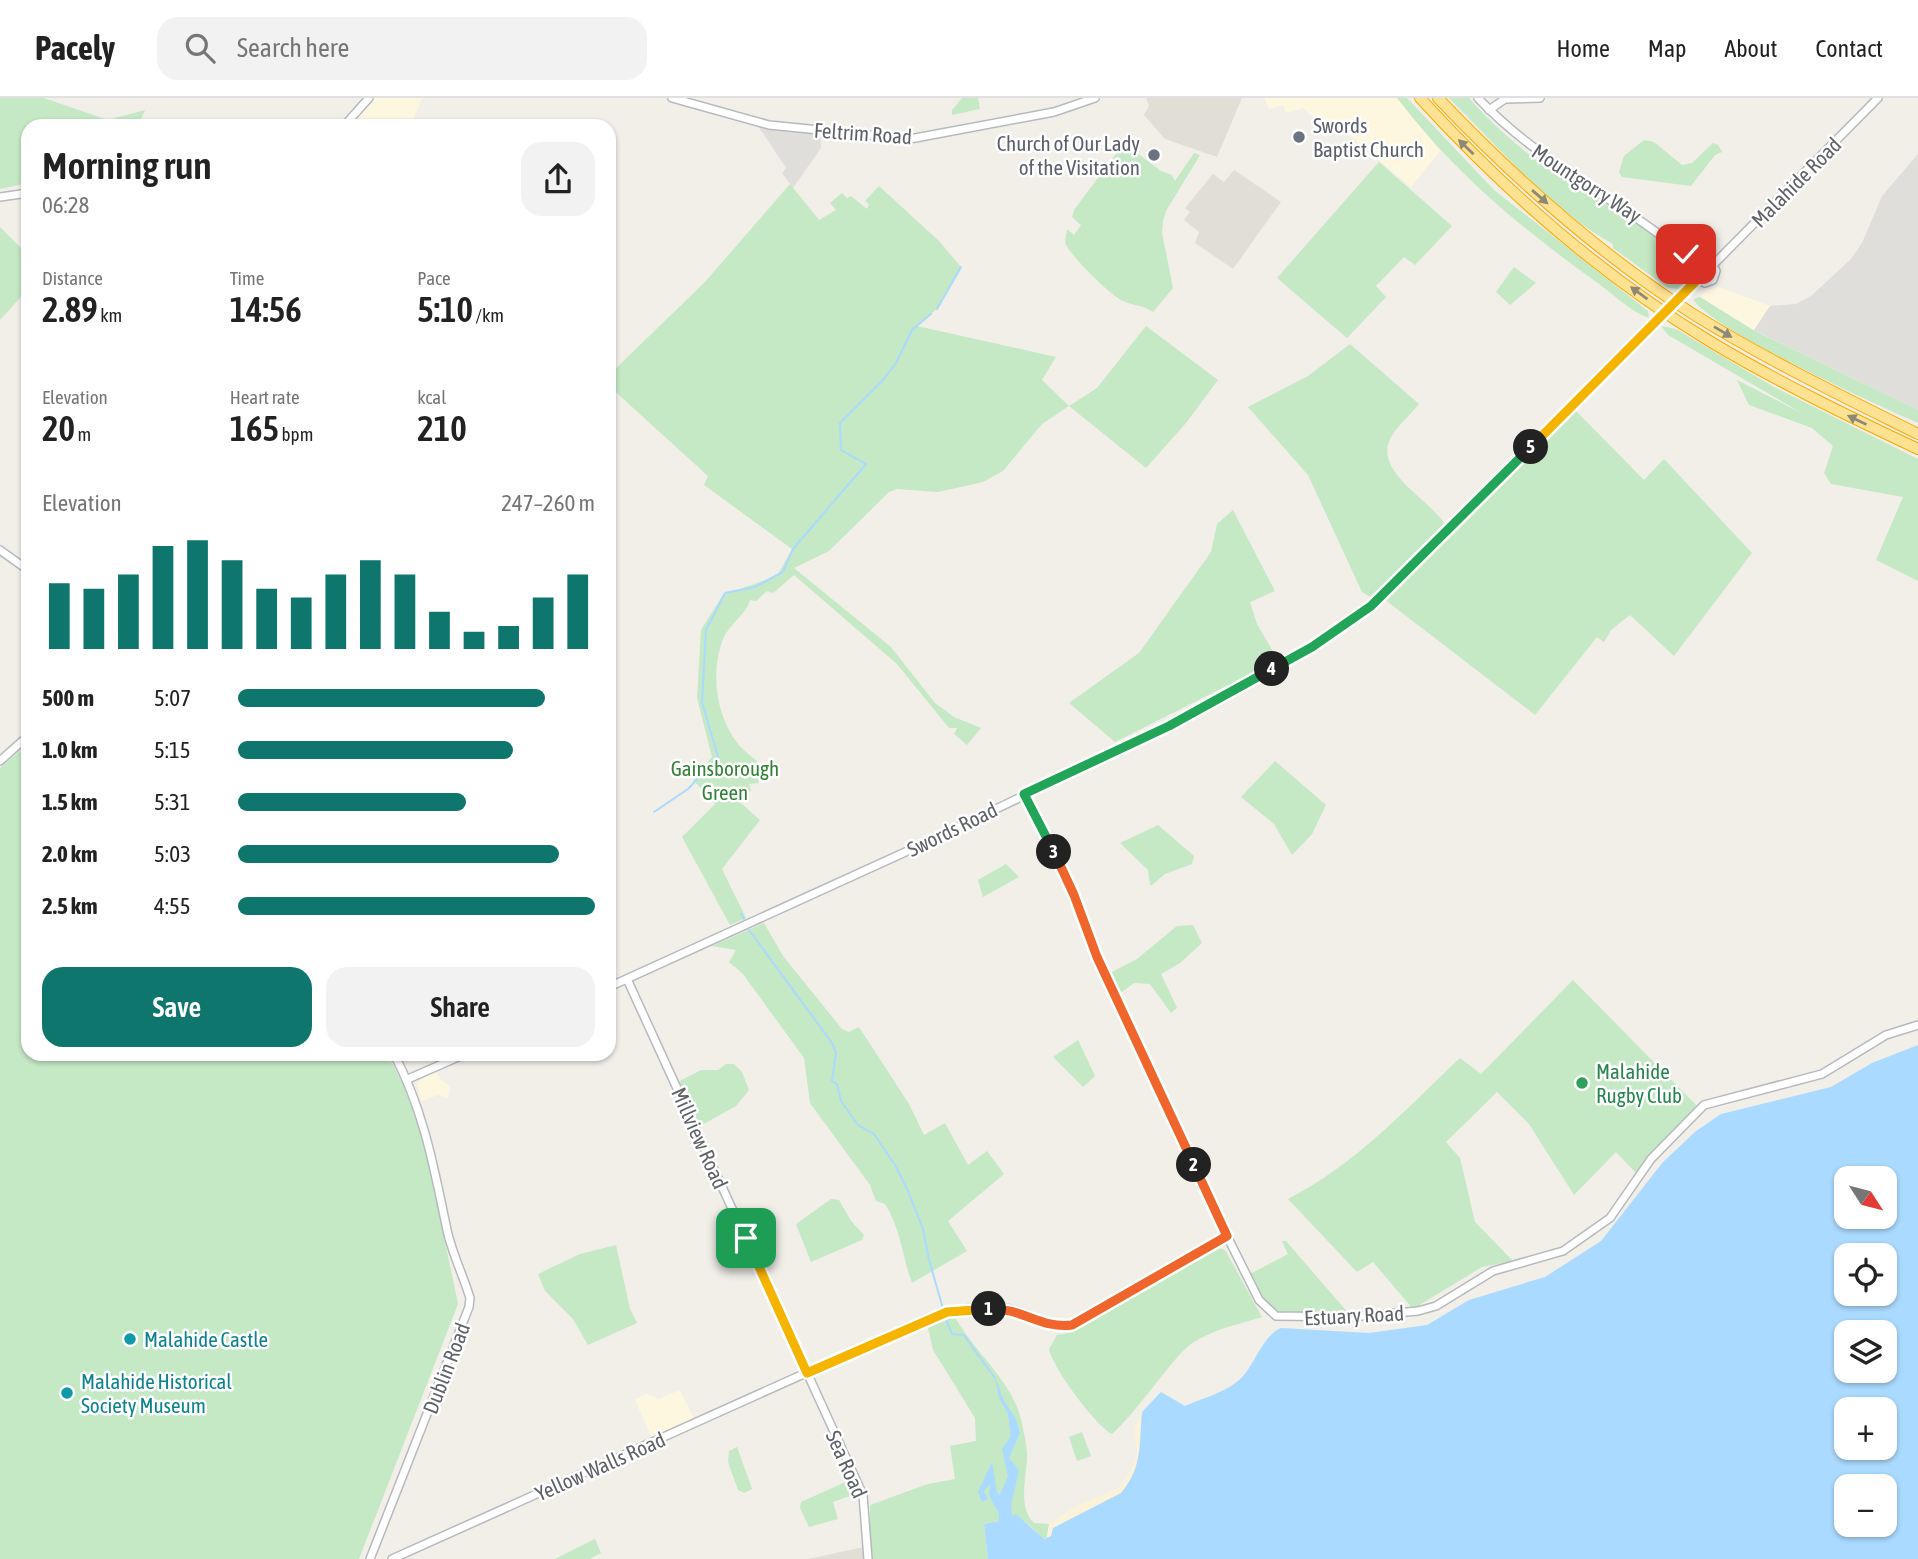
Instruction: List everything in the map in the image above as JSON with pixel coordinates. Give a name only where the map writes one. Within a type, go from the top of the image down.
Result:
[{"type":"highway","points":[[1420,98],[1503,183],[1570,242],[1640,294],[1746,362],[1918,449]]},
{"type":"highway","points":[[1438,98],[1511,172],[1592,242],[1658,290],[1787,369],[1918,434]]},
{"type":"street","points":[[350,119],[369,98]]},
{"type":"street","name":"Feltrim Road","points":[[672,98],[703,101],[769,125],[910,139],[1054,112],[1095,98]]},
{"type":"street","name":"Mountgorry Way","points":[[1478,98],[1558,167],[1637,215],[1698,265]]},
{"type":"street","points":[[1489,110],[1505,99],[1540,98]]},
{"type":"street","name":"Malahide Road","points":[[1713,265],[1878,98]]},
{"type":"street","points":[[0,197],[21,193]]},
{"type":"street","points":[[1707,262],[1713,265],[1716,274],[1713,280],[1705,283],[1697,279],[1695,273],[1698,265],[1707,262]]},
{"type":"street","name":"Swords Road","points":[[616,984],[1169,726],[1292,659],[1354,619],[1391,587],[1697,279]]},
{"type":"street","points":[[0,550],[21,565]]},
{"type":"street","points":[[0,761],[21,742]]},
{"type":"street","name":"Estuary Road","points":[[1024,794],[1074,895],[1097,957],[1227,1236],[1259,1300],[1276,1316],[1354,1317],[1427,1309],[1493,1271],[1548,1257],[1600,1228],[1621,1204],[1656,1152],[1704,1105],[1822,1074],[1886,1035],[1918,1025]]},
{"type":"street","name":"Millview Road","points":[[627,979],[807,1373]]},
{"type":"street","name":"Dublin Road","points":[[370,1559],[469,1307],[466,1286],[447,1233],[425,1125],[408,1079],[398,1061]]},
{"type":"street","points":[[408,1079],[449,1061]]},
{"type":"street","name":"Yellow Walls Road","points":[[392,1559],[944,1313],[1010,1308],[1052,1326],[1072,1325],[1227,1236]]},
{"type":"street","name":"Sea Road","points":[[807,1373],[865,1500],[868,1559]]},
{"type":"shaded area","points":[[372,98],[422,98],[414,119],[354,119]]},
{"type":"shaded area","points":[[1146,98],[1242,98],[1217,157],[1165,139],[1144,115],[1149,106]]},
{"type":"shaded area","points":[[1264,98],[1397,98],[1440,151],[1411,187],[1337,125],[1331,132],[1303,108],[1286,113],[1283,105],[1269,109]]},
{"type":"shaded area","points":[[758,126],[820,134],[821,148],[793,188],[782,173],[786,168]]},
{"type":"shaded area","points":[[1918,154],[1918,410],[1754,330],[1770,306],[1796,304],[1811,296],[1851,259],[1862,243],[1882,196]]},
{"type":"shaded area","points":[[1234,170],[1281,202],[1233,269],[1195,243],[1199,232],[1184,220],[1190,212],[1185,208],[1213,174],[1224,182]]},
{"type":"shaded area","points":[[1719,287],[1770,306],[1754,330],[1700,297],[1706,290]]},
{"type":"shaded area","points":[[434,1069],[442,1081],[450,1086],[448,1098],[438,1095],[421,1101],[417,1083]]},
{"type":"shaded area","points":[[680,1390],[694,1419],[652,1438],[635,1400],[646,1394],[659,1399]]},
{"type":"shaded area","points":[[864,1547],[864,1559],[808,1559]]},
{"type":"green space","points":[[0,98],[44,98],[105,119],[21,119],[21,184],[0,189]]},
{"type":"green space","points":[[962,98],[978,98],[980,109],[952,115],[952,110]]},
{"type":"green space","points":[[1397,98],[1407,98],[1494,190],[1648,311],[1649,318],[1627,306],[1512,217],[1464,174]]},
{"type":"green space","points":[[1449,98],[1469,98],[1504,134],[1544,166],[1666,243],[1689,268],[1689,276],[1678,289],[1668,288],[1613,248],[1613,244],[1591,231],[1548,197]]},
{"type":"green space","points":[[145,110],[141,119],[112,119]]},
{"type":"green space","points":[[1644,140],[1654,142],[1682,165],[1692,163],[1713,143],[1718,145],[1722,152],[1715,155],[1691,186],[1622,177],[1619,172],[1624,156]]},
{"type":"green space","points":[[1124,143],[1161,171],[1172,175],[1175,181],[1194,153],[1200,155],[1166,211],[1163,221],[1162,233],[1173,288],[1153,312],[1123,301],[1109,291],[1082,265],[1065,242],[1067,229],[1074,235],[1081,225],[1072,217],[1074,210]]},
{"type":"green space","points":[[1379,162],[1452,226],[1415,265],[1404,257],[1376,286],[1386,297],[1347,338],[1277,278]]},
{"type":"green space","name":"Gainsborough Green","points":[[790,184],[819,220],[836,210],[830,203],[842,193],[847,198],[851,196],[867,209],[869,204],[865,201],[879,186],[939,241],[961,267],[937,309],[917,326],[1056,357],[1042,380],[1069,406],[1042,424],[1003,471],[983,482],[938,492],[897,489],[889,492],[829,551],[794,568],[891,647],[935,703],[954,717],[981,728],[967,745],[954,734],[957,728],[949,728],[897,664],[794,575],[773,593],[767,591],[756,601],[750,600],[746,610],[726,633],[717,666],[720,707],[738,744],[766,771],[758,783],[749,784],[751,790],[741,803],[760,820],[722,869],[746,918],[730,925],[682,837],[715,804],[693,780],[712,757],[697,698],[701,630],[723,595],[777,576],[792,549],[704,485],[708,476],[616,392],[616,368],[705,282]]},
{"type":"green space","points":[[0,227],[21,248],[21,297],[0,320]]},
{"type":"green space","points":[[1514,267],[1536,283],[1510,305],[1496,292]]},
{"type":"green space","points":[[1700,297],[1753,330],[1918,410],[1918,423],[1762,348],[1707,313],[1693,299]]},
{"type":"green space","points":[[1146,326],[1218,380],[1186,423],[1146,468],[1069,406],[1097,388]]},
{"type":"green space","points":[[1661,326],[1676,329],[1774,387],[1918,459],[1918,581],[1876,560],[1903,497],[1831,484],[1824,473],[1833,446],[1812,428],[1749,405],[1737,380],[1803,414],[1668,335]]},
{"type":"green space","points":[[1350,344],[1419,404],[1391,437],[1387,450],[1389,462],[1405,484],[1444,523],[1372,598],[1362,592],[1308,475],[1248,407],[1308,376]]},
{"type":"green space","points":[[1575,410],[1644,480],[1664,459],[1752,553],[1674,656],[1630,615],[1611,630],[1604,642],[1597,637],[1535,715],[1384,599]]},
{"type":"green space","points":[[1233,510],[1275,591],[1250,602],[1257,624],[1278,660],[1115,742],[1069,703],[1139,653],[1211,552],[1217,524]]},
{"type":"green space","name":"Malahide Castle","points":[[21,750],[21,1061],[391,1061],[409,1094],[424,1140],[458,1304],[359,1559],[0,1559],[0,768]]},
{"type":"green space","points":[[1275,761],[1326,805],[1312,834],[1292,855],[1274,824],[1241,797]]},
{"type":"green space","points":[[1158,825],[1194,856],[1192,864],[1165,874],[1150,885],[1148,870],[1120,843]]},
{"type":"green space","points":[[1006,864],[1019,877],[983,897],[978,880]]},
{"type":"green space","points":[[764,923],[783,956],[842,1029],[849,1032],[859,1027],[909,1104],[924,1135],[945,1123],[968,1165],[987,1151],[1004,1174],[948,1221],[967,1251],[912,1283],[898,1233],[885,1204],[876,1201],[870,1185],[810,1103],[804,1058],[743,974],[729,962],[736,950],[712,946]]},
{"type":"green space","points":[[1193,925],[1202,943],[1180,963],[1161,974],[1177,1008],[1171,1013],[1150,984],[1134,983],[1118,995],[1108,974],[1137,959],[1177,926]]},
{"type":"green space","points":[[1573,980],[1697,1106],[1636,1173],[1616,1152],[1574,1195],[1529,1124],[1497,1092],[1446,1142],[1460,1158],[1475,1222],[1513,1261],[1482,1267],[1413,1309],[1373,1262],[1357,1272],[1288,1199],[1336,1170],[1358,1153],[1460,1058],[1481,1074]]},
{"type":"green space","points":[[1078,1040],[1095,1076],[1083,1087],[1053,1057]]},
{"type":"green space","points":[[726,1064],[734,1064],[742,1072],[749,1090],[736,1106],[698,1127],[678,1082],[701,1070],[718,1070]]},
{"type":"green space","points":[[831,1199],[839,1200],[851,1221],[864,1235],[862,1240],[811,1262],[796,1224]]},
{"type":"green space","points":[[1282,1241],[1286,1241],[1350,1315],[1289,1316],[1269,1304],[1250,1274],[1288,1254]]},
{"type":"green space","points":[[616,1245],[630,1309],[637,1323],[588,1345],[573,1319],[545,1291],[538,1274],[580,1254]]},
{"type":"green space","points":[[1213,1246],[1225,1250],[1262,1317],[1219,1330],[1190,1345],[1112,1434],[1096,1420],[1076,1395],[1058,1369],[1049,1349],[1057,1335],[1073,1332]]},
{"type":"green space","points":[[952,1311],[969,1339],[1001,1379],[1017,1408],[1027,1452],[1024,1491],[1026,1509],[1034,1523],[1049,1524],[1047,1537],[1043,1539],[1023,1521],[1011,1519],[984,1524],[988,1559],[870,1559],[870,1505],[928,1484],[955,1479],[950,1446],[976,1441],[975,1418],[933,1350],[926,1319]]},
{"type":"green space","points":[[1082,1432],[1091,1456],[1077,1461],[1069,1437]]},
{"type":"green space","points":[[737,1447],[752,1489],[744,1493],[738,1490],[728,1462],[729,1451]]},
{"type":"green space","points":[[850,1480],[858,1493],[833,1502],[838,1519],[809,1527],[800,1508],[801,1502]]},
{"type":"green space","points":[[595,1539],[601,1553],[590,1559],[555,1559]]},
{"type":"sand","points":[[1142,1412],[1137,1464],[1129,1483],[1121,1493],[1053,1528],[1051,1536],[1047,1537],[1049,1524],[1073,1508],[1122,1484],[1138,1451],[1135,1431]]},
{"type":"water","points":[[1918,1045],[1918,1559],[988,1559],[984,1524],[999,1521],[999,1513],[989,1496],[990,1484],[984,1491],[988,1499],[982,1502],[978,1492],[992,1462],[997,1492],[1000,1495],[1008,1476],[1002,1449],[1011,1436],[1008,1414],[999,1398],[995,1378],[1004,1401],[1016,1419],[1020,1433],[1009,1458],[1019,1470],[1011,1505],[1012,1516],[1016,1514],[1044,1539],[1051,1536],[1053,1528],[1121,1493],[1137,1464],[1142,1412],[1161,1392],[1185,1406],[1224,1390],[1244,1375],[1269,1336],[1281,1328],[1369,1333],[1427,1325],[1469,1300],[1545,1277],[1601,1241],[1663,1162],[1696,1131],[1721,1114],[1831,1087],[1872,1063]]},
{"type":"waterway","points":[[937,309],[961,267]]},
{"type":"waterway","points":[[718,757],[702,702],[706,630],[725,593],[755,587],[783,572],[793,549],[866,464],[841,450],[840,423],[883,380],[896,363],[912,330],[931,314]]},
{"type":"waterway","points":[[654,812],[688,789],[718,757]]},
{"type":"waterway","points":[[741,914],[744,919]]},
{"type":"waterway","points":[[749,930],[832,1043],[836,1053],[832,1081],[837,1084],[841,1101],[858,1125],[874,1134],[895,1165],[923,1229],[944,1312]]},
{"type":"waterway","points":[[945,1317],[952,1334],[964,1335],[995,1378]]},
{"type":"place","name":"Swords Baptist Church","points":[[1299,137]]},
{"type":"place","name":"Church of Our Lady of the Visitation","points":[[1154,155]]},
{"type":"place","name":"Malahide Rugby Club","points":[[1582,1083]]},
{"type":"place","name":"Malahide Castle","points":[[130,1339]]},
{"type":"place","name":"Malahide Historical Society Museum","points":[[67,1393]]},
{"type":"route","points":[[746,1238],[807,1373],[948,1311],[1010,1308],[1052,1326],[1083,1322],[1227,1236],[1097,957],[1074,895],[1024,794],[1169,726],[1292,659],[1371,606],[1690,288],[1697,279],[1695,270],[1698,265],[1686,254]]}]
